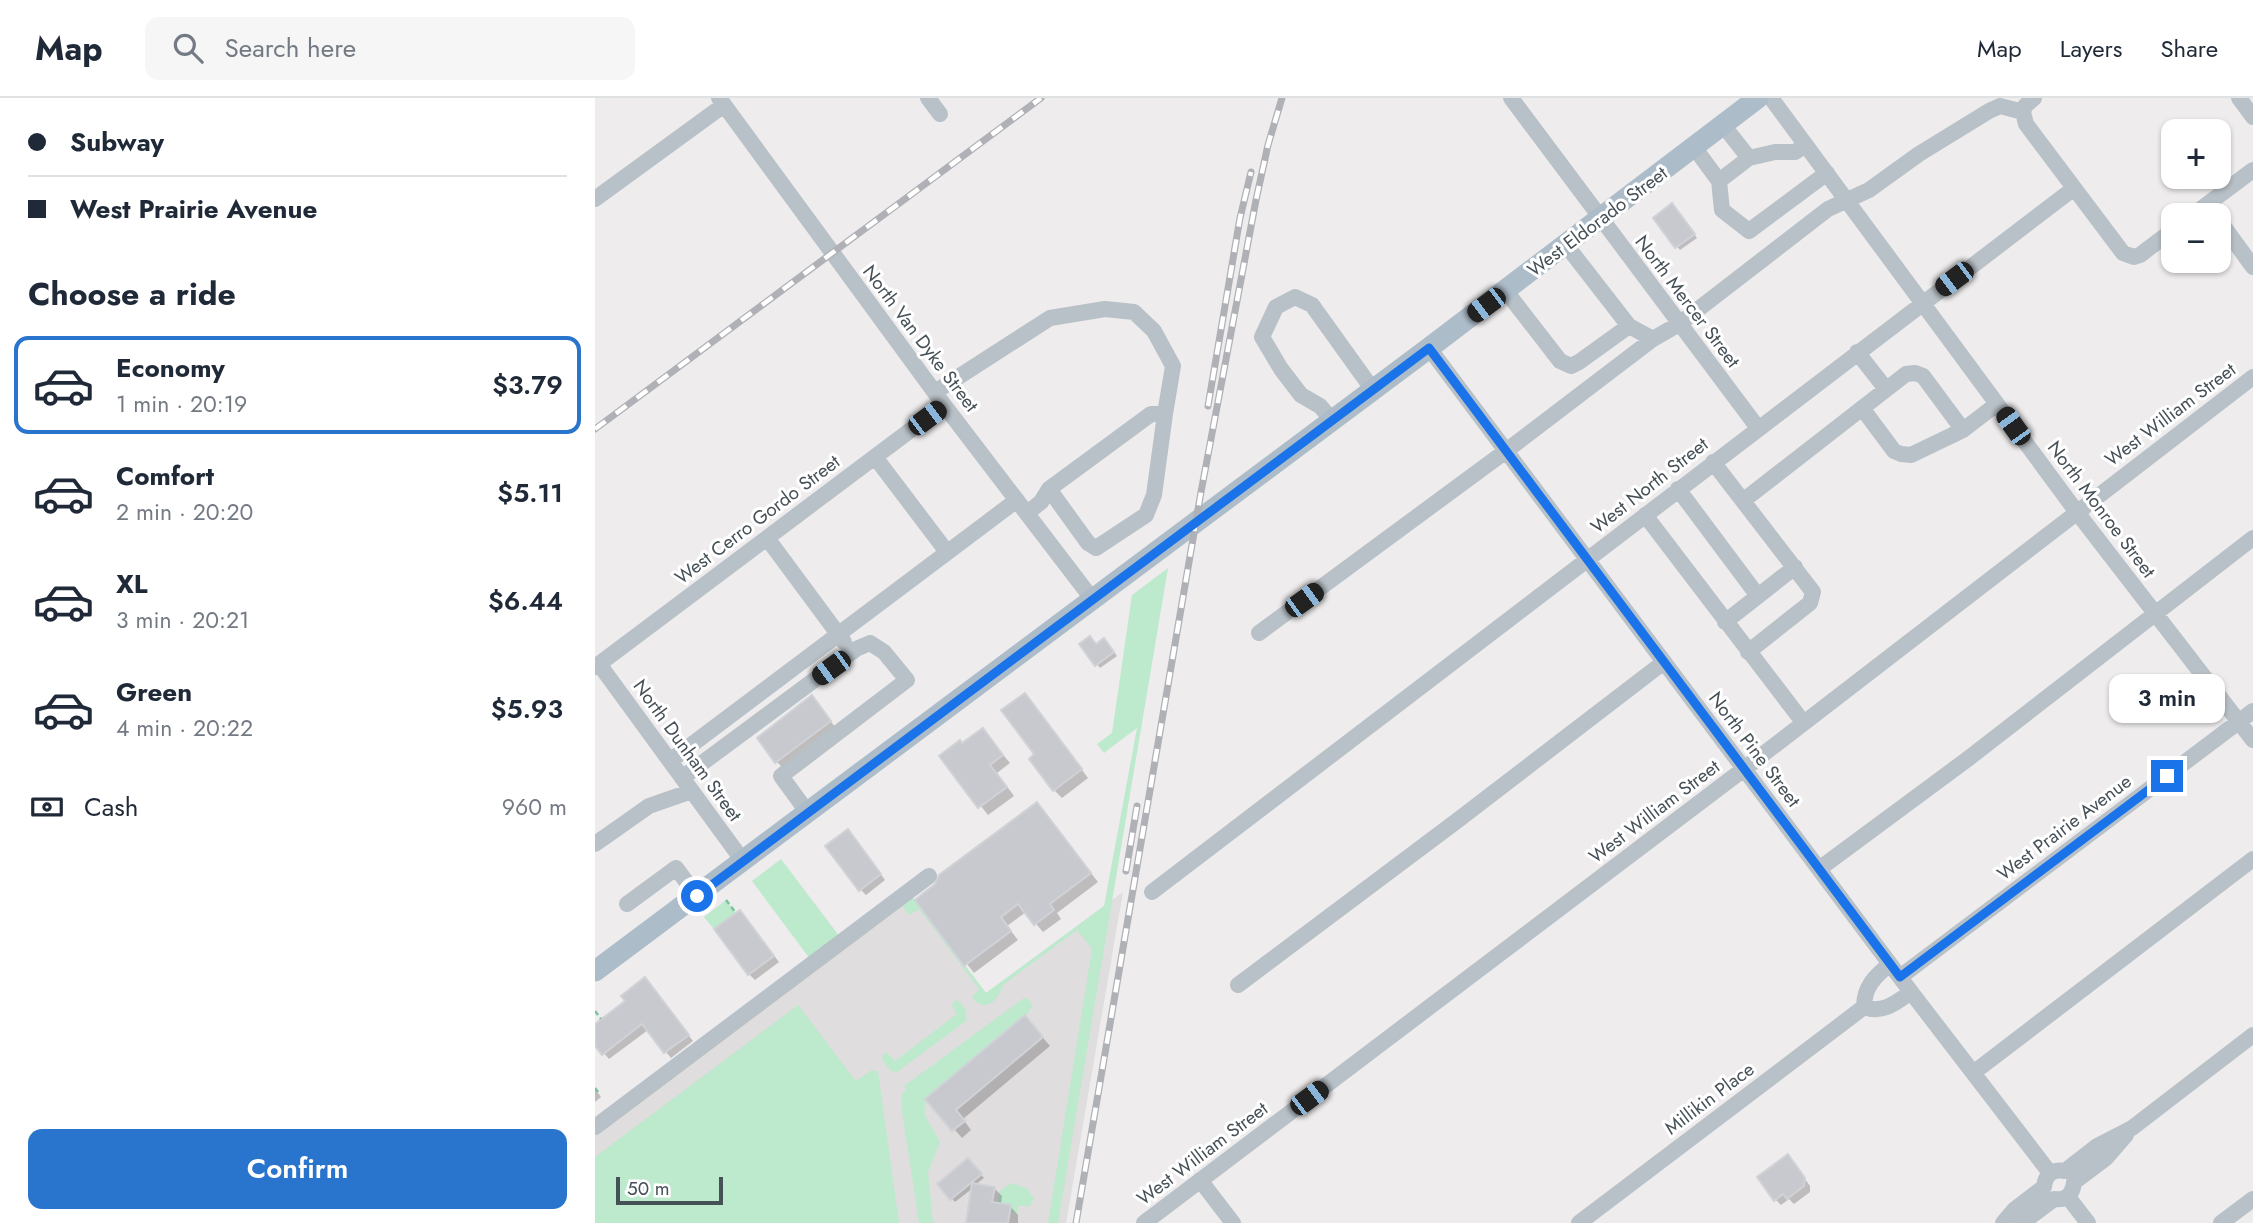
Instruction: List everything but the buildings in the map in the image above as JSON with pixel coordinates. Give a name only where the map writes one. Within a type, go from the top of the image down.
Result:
[{"type":"main road","name":"West Eldorado Street","points":[[595,971],[1601,219],[1758,98]]},
{"type":"street","points":[[928,98],[940,114]]},
{"type":"street","name":"North Mercer Street","points":[[1511,98],[1758,428]]},
{"type":"street","name":"North Monroe Street","points":[[1771,98],[2076,512],[2253,740]]},
{"type":"street","points":[[2034,98],[2022,112],[2026,124],[2119,249],[2128,256],[2140,255],[2161,239]]},
{"type":"street","points":[[2239,98],[2253,117]]},
{"type":"street","points":[[595,199],[722,101]]},
{"type":"street","name":"North Van Dyke Street","points":[[722,101],[940,398],[1093,600]]},
{"type":"street","points":[[1259,633],[1653,339],[1679,324],[1828,209],[1869,190],[1919,154],[1989,111],[2000,106],[2022,112]]},
{"type":"street","points":[[1723,125],[1749,158]]},
{"type":"street","points":[[1719,181],[1749,158],[1775,152],[1795,152],[1806,145]]},
{"type":"street","points":[[1693,147],[1719,181],[1722,210],[1749,231],[1827,173]]},
{"type":"street","points":[[2218,203],[2253,170]]},
{"type":"street","name":"West North Street","points":[[1152,892],[2073,189]]},
{"type":"street","points":[[2231,237],[2253,267]]},
{"type":"street","points":[[1566,245],[1629,326],[1653,339]]},
{"type":"street","points":[[1506,290],[1560,361],[1571,366],[1629,326]]},
{"type":"street","points":[[1332,420],[1321,405],[1301,395],[1262,337],[1276,307],[1295,296],[1312,305],[1373,390]]},
{"type":"street","name":"West Cerro Gordo Street","points":[[597,665],[875,457],[940,398],[1050,318],[1105,309],[1135,312],[1154,331],[1173,366],[1154,495],[1146,515],[1096,548],[1088,543],[1049,489]]},
{"type":"street","name":"North Pine Street","points":[[1429,348],[1895,971],[2088,1223]]},
{"type":"street","points":[[1857,352],[1886,389]]},
{"type":"street","points":[[1744,500],[1906,374],[1923,376],[1963,430]]},
{"type":"street","name":"West William Street","points":[[1144,1223],[1744,769],[2253,377]]},
{"type":"street","points":[[1862,408],[1894,451],[1911,455],[1963,430],[1997,404]]},
{"type":"street","points":[[670,761],[947,552],[1022,507],[1041,502],[1049,489],[1151,414],[1165,414]]},
{"type":"street","points":[[875,457],[947,552]]},
{"type":"street","points":[[1713,462],[1813,592],[1810,603],[1748,652]]},
{"type":"street","points":[[1678,489],[1758,596]]},
{"type":"street","points":[[1645,515],[1803,722]]},
{"type":"street","points":[[767,538],[852,652]]},
{"type":"street","points":[[1819,869],[1969,758],[2253,538]]},
{"type":"street","points":[[1725,622],[1795,567]]},
{"type":"street","points":[[595,844],[649,806],[687,784],[852,652],[870,643],[884,652],[907,680],[781,776],[808,813]]},
{"type":"street","points":[[1238,985],[1664,662]]},
{"type":"street","name":"North Dunham Street","points":[[597,665],[743,861]]},
{"type":"street","name":"West Prairie Avenue","points":[[1895,971],[2253,710]]},
{"type":"street","points":[[1973,1073],[2253,859]]},
{"type":"street","points":[[627,904],[676,868],[697,896]]},
{"type":"street","points":[[595,1127],[929,876]]},
{"type":"street","points":[[1864,1007],[1866,989],[1872,979],[1895,971]]},
{"type":"street","name":"Millikin Place","points":[[1579,1223],[1864,1007],[1871,1010],[1887,1007],[1911,992]]},
{"type":"street","points":[[2022,1223],[2097,1146],[2132,1128],[2253,1035]]},
{"type":"street","points":[[1200,1180],[1233,1223]]},
{"type":"street","points":[[2003,1223],[2015,1209],[2059,1185]]},
{"type":"street","points":[[2221,1223],[2253,1199]]},
{"type":"path","points":[[726,900],[736,912]]},
{"type":"path","points":[[595,1010],[601,1019]]},
{"type":"shaded area","points":[[1123,892],[1066,1223],[595,1223],[595,1127],[912,896],[986,993]]},
{"type":"green space","points":[[1168,568],[1058,1223],[1048,1223],[1092,949],[1077,930],[1003,985],[994,1000],[982,1005],[972,997],[979,989],[919,909],[909,915],[901,904],[912,896],[986,993],[1104,906],[1137,728],[1104,753],[1097,744],[1112,733],[1132,595]]},
{"type":"green space","points":[[781,859],[843,941],[813,963],[752,881]]},
{"type":"green space","points":[[726,900],[736,913],[714,929],[704,917]]},
{"type":"green space","points":[[1024,998],[1032,1005],[1029,1012],[925,1099],[925,1116],[940,1142],[928,1172],[933,1223],[919,1223],[901,1104],[906,1089],[904,1086]]},
{"type":"green space","points":[[955,1000],[964,1008],[966,1021],[897,1072],[891,1071],[882,1059],[883,1054],[887,1053],[895,1061],[957,1014],[952,1006]]},
{"type":"green space","points":[[798,1005],[856,1081],[872,1070],[878,1071],[899,1223],[595,1223],[595,1157]]},
{"type":"green space","points":[[1011,1183],[1026,1188],[1034,1198],[1030,1206],[1018,1206],[1017,1213],[1010,1212],[1011,1205],[997,1203],[1000,1191]]},
{"type":"railway","points":[[595,429],[1041,98]]},
{"type":"railway","points":[[1076,1223],[1201,492],[1256,200],[1282,98]]},
{"type":"railway","points":[[1208,406],[1240,218],[1251,172]]},
{"type":"railway","points":[[1126,871],[1137,806]]},
{"type":"route","points":[[697,896],[1429,348],[1900,977],[2167,776]]}]
